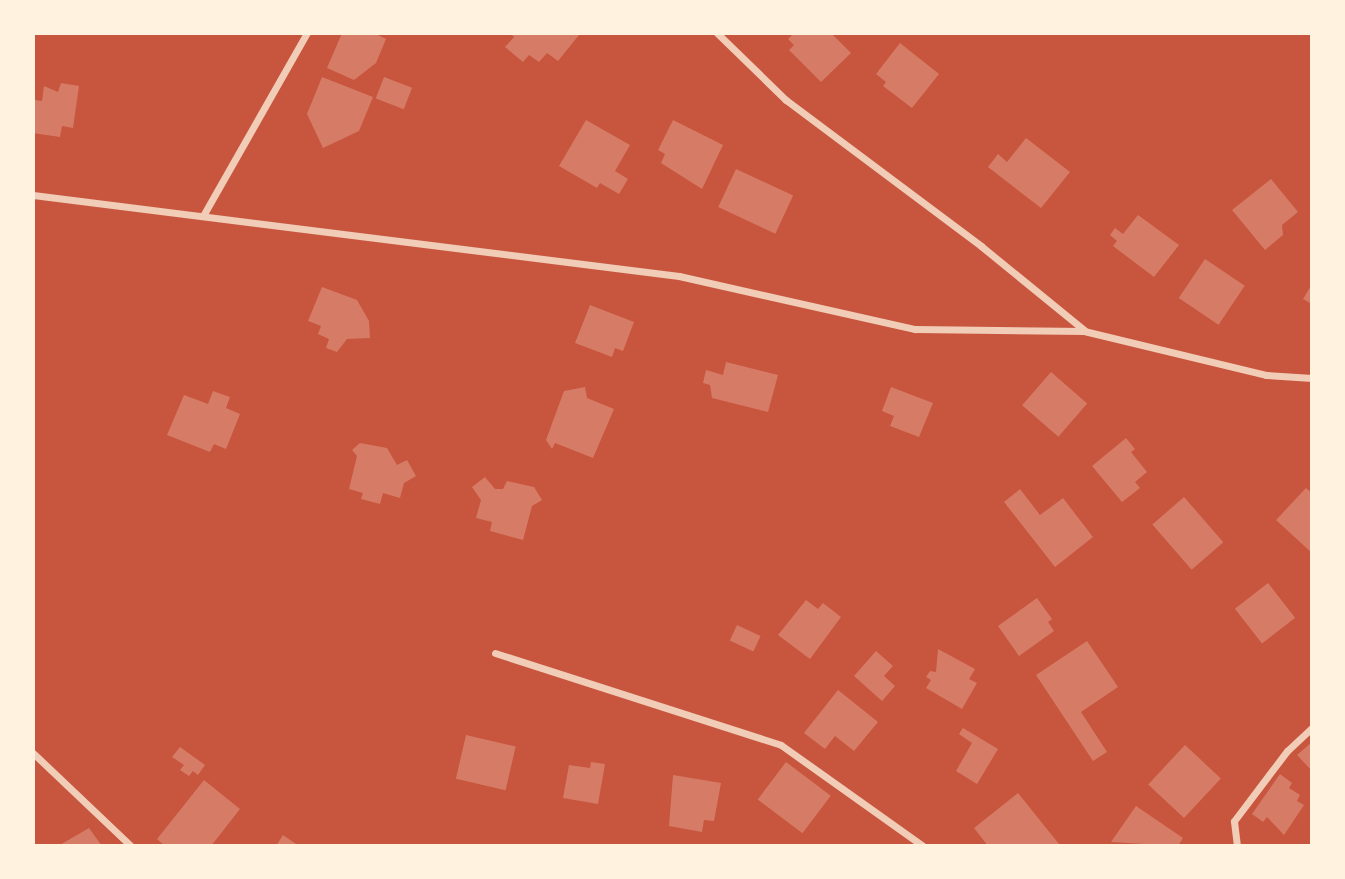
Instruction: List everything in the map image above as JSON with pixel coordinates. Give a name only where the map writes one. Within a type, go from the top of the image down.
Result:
[{"type":"street","points":[[204,214],[307,33]]},
{"type":"street","points":[[717,33],[786,100],[981,246],[1084,331]]},
{"type":"street","points":[[33,195],[204,214],[679,276],[915,329],[1084,331],[1266,375],[1312,378]]},
{"type":"street","points":[[495,653],[781,745],[923,846]]},
{"type":"street","points":[[1237,846],[1234,821],[1287,751],[1312,729]]},
{"type":"street","points":[[33,753],[131,846]]},
{"type":"building","points":[[342,33],[374,33],[386,39],[376,63],[354,80],[327,68]]},
{"type":"building","points":[[510,33],[579,35],[558,61],[547,53],[539,62],[529,55],[523,62],[505,47],[514,37]]},
{"type":"building","points":[[794,33],[831,33],[851,53],[821,82],[789,50],[794,45],[788,39]]},
{"type":"building","points":[[900,43],[939,74],[912,108],[883,86],[886,82],[876,74]]},
{"type":"building","points":[[322,77],[373,97],[359,131],[323,148],[307,114]]},
{"type":"building","points":[[384,77],[412,88],[404,109],[376,98]]},
{"type":"building","points":[[61,83],[79,86],[73,128],[62,126],[60,137],[33,133],[35,100],[42,101],[44,86],[58,92]]},
{"type":"building","points":[[586,120],[630,145],[615,171],[628,179],[619,194],[600,183],[597,188],[559,166]]},
{"type":"building","points":[[673,120],[723,145],[702,189],[661,163],[665,154],[658,150]]},
{"type":"building","points":[[1026,138],[1070,172],[1041,208],[988,167],[998,154],[1007,162]]},
{"type":"building","points":[[736,169],[793,196],[775,234],[718,207]]},
{"type":"building","points":[[1271,179],[1298,212],[1282,225],[1283,235],[1265,250],[1232,210]]},
{"type":"building","points":[[1138,215],[1179,245],[1154,277],[1113,246],[1117,241],[1110,235],[1115,228],[1123,234]]},
{"type":"building","points":[[1205,259],[1245,286],[1219,325],[1179,298]]},
{"type":"building","points":[[1312,284],[1312,304],[1303,299]]},
{"type":"building","points":[[322,287],[357,300],[369,321],[370,338],[347,339],[337,352],[326,348],[329,339],[318,334],[321,326],[308,321]]},
{"type":"building","points":[[590,305],[634,322],[623,351],[615,348],[612,357],[575,343]]},
{"type":"building","points":[[726,362],[778,375],[768,412],[712,398],[710,385],[703,383],[706,370],[723,375]]},
{"type":"building","points":[[1051,372],[1087,403],[1058,437],[1022,405]]},
{"type":"building","points":[[585,387],[587,398],[614,409],[593,458],[555,443],[552,449],[546,440],[564,391]]},
{"type":"building","points":[[891,387],[933,403],[919,437],[890,426],[894,416],[882,411]]},
{"type":"building","points":[[213,391],[230,397],[226,408],[240,414],[226,449],[214,444],[210,452],[167,435],[184,395],[208,404]]},
{"type":"building","points":[[1126,438],[1135,449],[1131,452],[1147,472],[1135,482],[1140,488],[1122,502],[1092,466]]},
{"type":"building","points":[[360,443],[387,448],[397,465],[407,460],[416,476],[404,483],[400,498],[383,493],[380,504],[361,499],[363,493],[349,489],[357,456],[352,450]]},
{"type":"building","points":[[485,477],[495,489],[503,489],[507,481],[534,487],[542,500],[532,506],[523,540],[490,531],[492,522],[476,518],[481,500],[472,487]]},
{"type":"building","points":[[1306,488],[1312,493],[1312,553],[1276,520]]},
{"type":"building","points":[[1020,489],[1040,515],[1063,498],[1093,537],[1055,567],[1004,502]]},
{"type":"building","points":[[1184,497],[1223,542],[1192,570],[1152,525]]},
{"type":"building","points":[[1268,583],[1295,618],[1262,644],[1235,609]]},
{"type":"building","points":[[1037,598],[1052,619],[1048,622],[1054,631],[1019,656],[998,626]]},
{"type":"building","points":[[806,600],[818,609],[823,603],[841,617],[810,659],[778,635]]},
{"type":"building","points":[[737,625],[761,636],[753,651],[730,640]]},
{"type":"building","points":[[1087,641],[1118,687],[1081,712],[1107,752],[1093,761],[1036,675]]},
{"type":"building","points":[[938,649],[975,669],[969,679],[977,683],[962,709],[926,688],[931,680],[926,677],[930,671],[936,672]]},
{"type":"building","points":[[876,651],[893,666],[884,676],[895,686],[882,701],[854,676]]},
{"type":"building","points":[[838,690],[878,722],[854,751],[835,736],[825,749],[804,733]]},
{"type":"building","points":[[963,728],[998,749],[977,784],[956,771],[972,743],[959,734]]},
{"type":"building","points":[[466,735],[516,746],[506,790],[456,779]]},
{"type":"building","points":[[1312,742],[1312,771],[1297,755]]},
{"type":"building","points":[[1185,745],[1221,778],[1184,818],[1148,784]]},
{"type":"building","points":[[180,747],[205,765],[198,775],[193,771],[189,776],[180,770],[184,765],[172,757]]},
{"type":"building","points":[[591,762],[605,764],[598,804],[563,798],[569,765],[590,768]]},
{"type":"building","points":[[786,762],[831,796],[802,833],[758,800]]},
{"type":"building","points":[[1280,774],[1292,783],[1289,788],[1300,795],[1297,801],[1304,805],[1284,835],[1267,817],[1263,822],[1252,814]]},
{"type":"building","points":[[673,775],[721,783],[714,821],[704,820],[702,832],[669,826]]},
{"type":"building","points":[[204,780],[240,809],[211,846],[165,846],[157,839]]},
{"type":"building","points":[[1018,793],[1059,844],[1057,846],[988,846],[974,828]]},
{"type":"building","points":[[1136,806],[1183,838],[1178,846],[1111,842]]},
{"type":"building","points":[[89,828],[102,846],[58,846]]},
{"type":"building","points":[[283,835],[299,846],[276,846]]}]
